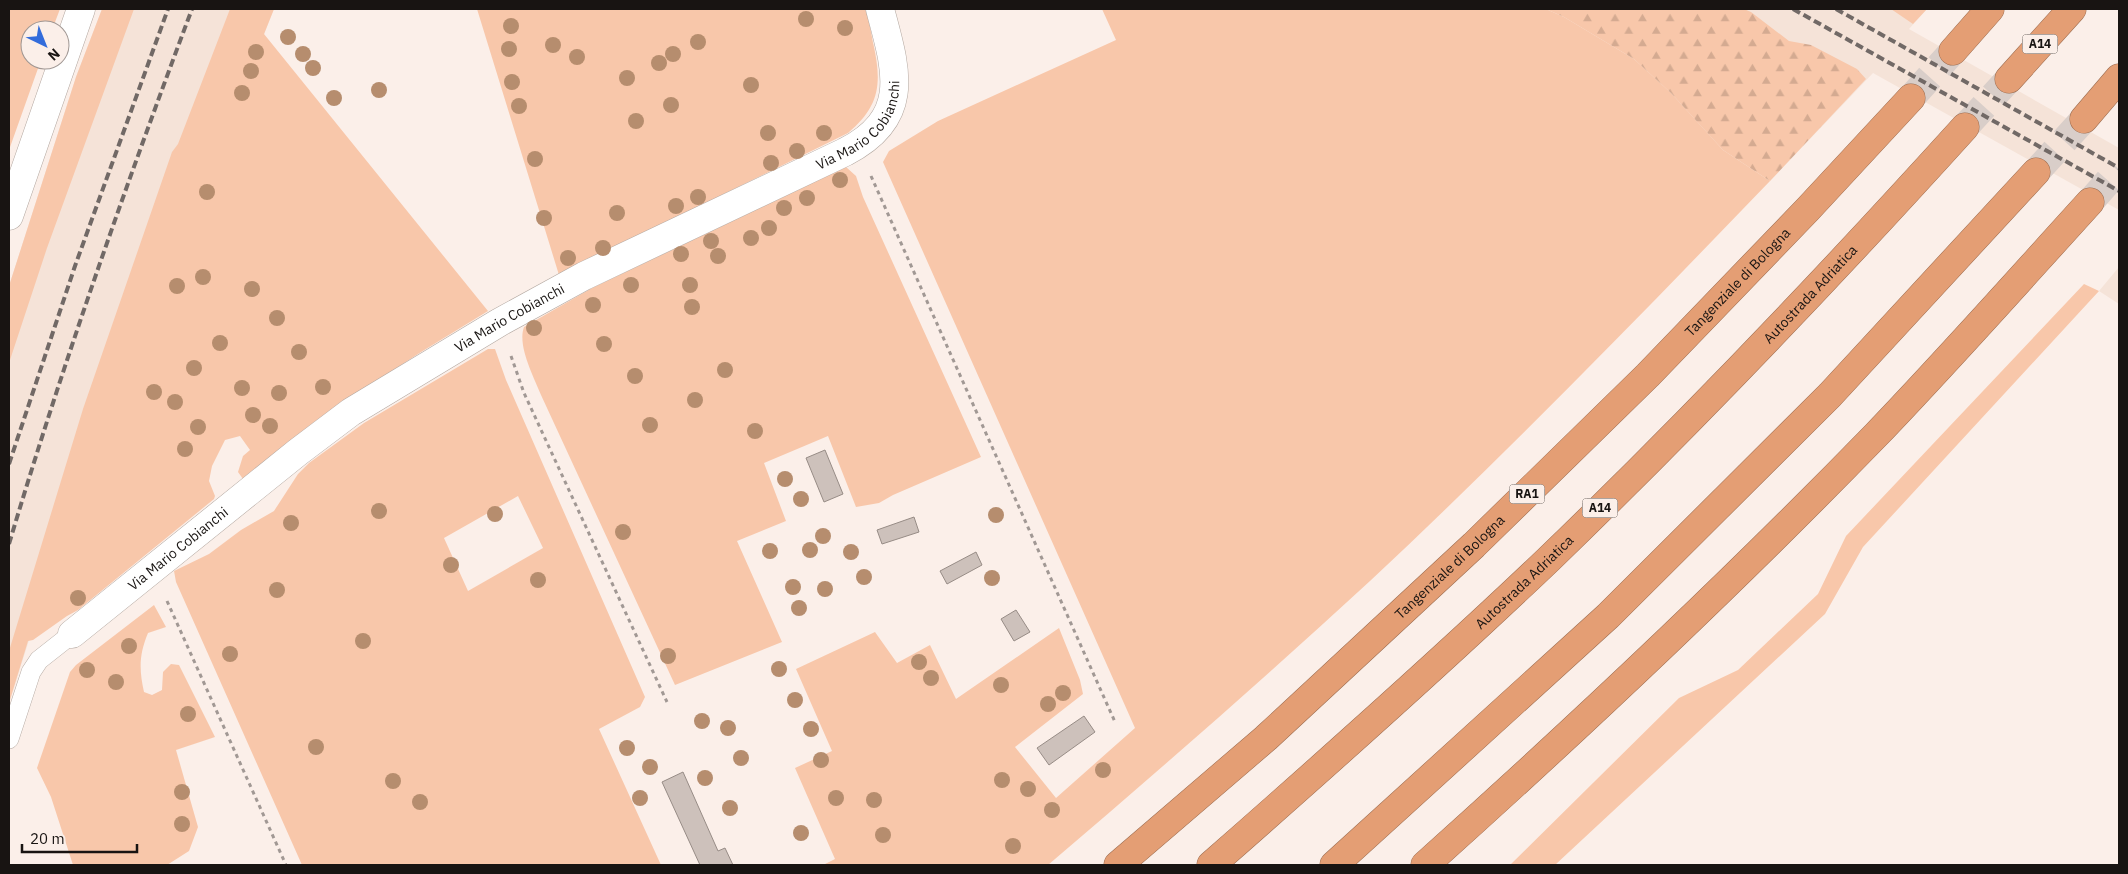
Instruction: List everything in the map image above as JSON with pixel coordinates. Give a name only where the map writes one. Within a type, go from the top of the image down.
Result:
[{"type":"highway","points":[[1953,51],[1990,9]]},
{"type":"highway","name":"A14","points":[[2009,79],[2072,9]]},
{"type":"highway","points":[[2084,119],[2119,78]]},
{"type":"highway","name":"Tangenziale di Bologna","points":[[1118,865],[1266,738],[1474,545],[1648,375],[1808,209],[1911,98]]},
{"type":"highway","name":"Autostrada Adriatica","points":[[1211,865],[1325,766],[1548,559],[1777,331],[1965,127]]},
{"type":"highway","points":[[1334,865],[1608,616],[1830,395],[2036,172]]},
{"type":"highway","points":[[1425,865],[1533,768],[1877,434],[2090,202]]},
{"type":"street","points":[[9,216],[81,9]]},
{"type":"street","name":"Via Mario Cobianchi","points":[[72,634],[298,452],[351,412],[500,322],[584,276],[858,145],[888,116],[896,91],[880,9]]},
{"type":"lane","points":[[9,739],[31,672],[39,660],[72,634]]},
{"type":"path","points":[[858,145],[1115,722]]},
{"type":"path","points":[[500,322],[524,393],[667,702]]},
{"type":"path","points":[[152,569],[286,865]]},
{"type":"shaded area","points":[[102,9],[274,9],[38,612],[9,703],[9,286],[76,77]]},
{"type":"shaded area","points":[[1546,9],[1927,9],[1909,29],[2119,148],[2119,210],[1873,73],[1770,181],[1723,150],[1634,59],[1564,17]]},
{"type":"shaded area","points":[[2119,267],[2119,304],[2099,291]]},
{"type":"green space","points":[[9,9],[60,9],[56,20],[20,20],[20,70],[37,70],[9,150]]},
{"type":"green space","points":[[102,9],[134,9],[47,248],[9,363],[9,286],[76,77]]},
{"type":"green space","points":[[230,9],[274,9],[264,34],[488,311],[314,422],[243,479],[238,472],[243,456],[250,450],[240,436],[225,440],[212,466],[209,481],[215,496],[214,499],[78,610],[33,640],[28,641],[9,703],[9,651],[83,409],[172,152],[178,144]]},
{"type":"green space","points":[[477,9],[865,9],[878,73],[876,94],[866,114],[848,133],[559,275]]},
{"type":"green space","points":[[1102,9],[1546,9],[1564,17],[1634,59],[1671,93],[1723,150],[1770,181],[1573,384],[1370,581],[1251,689],[1048,865],[823,865],[835,859],[795,768],[832,751],[796,669],[875,632],[897,663],[930,645],[956,699],[1059,628],[1080,680],[1083,694],[1015,747],[1056,798],[1135,728],[883,162],[889,151],[938,121],[1116,40]]},
{"type":"green space","points":[[1546,9],[1744,9],[1751,12],[1789,41],[1811,45],[1857,69],[1866,79],[1770,181],[1723,150],[1671,93],[1634,59],[1564,17]]},
{"type":"green space","points":[[1891,9],[1927,9],[1913,24]]},
{"type":"green space","points":[[846,167],[856,176],[863,197],[981,457],[893,495],[879,503],[856,507],[828,436],[764,463],[786,521],[737,541],[782,642],[675,685],[534,379],[524,352],[522,335],[524,327],[592,288]]},
{"type":"green space","points":[[2084,284],[2099,291],[1863,547],[1825,614],[1555,865],[1510,865],[1679,698],[1738,670],[1818,594],[1846,536]]},
{"type":"green space","points":[[488,349],[495,349],[506,380],[645,697],[640,707],[599,729],[661,865],[302,865],[176,582],[174,571],[209,554],[241,530],[274,511],[298,474],[309,463],[364,423]],"holes":[[[518,496],[543,548],[468,591],[444,538]]]},
{"type":"green space","points":[[154,605],[166,627],[148,633],[145,641],[141,662],[144,692],[152,695],[162,690],[163,672],[171,664],[179,665],[215,737],[176,750],[198,827],[189,851],[167,865],[73,865],[51,797],[37,768],[70,672],[76,665]]},
{"type":"building","points":[[825,450],[843,494],[824,502],[806,458]]},
{"type":"building","points":[[914,517],[919,532],[882,544],[877,530]]},
{"type":"building","points":[[976,552],[982,565],[947,584],[940,571]]},
{"type":"building","points":[[1016,610],[1030,632],[1014,641],[1001,619]]},
{"type":"building","points":[[1084,716],[1095,732],[1049,765],[1037,748]]},
{"type":"building","points":[[683,772],[718,851],[725,848],[733,865],[700,865],[662,782]]},
{"type":"tunnel","points":[[1911,98],[1953,51]]},
{"type":"tunnel","points":[[1965,127],[2009,79]]},
{"type":"tunnel","points":[[2036,172],[2084,119]]},
{"type":"tunnel","points":[[2090,202],[2119,169]]},
{"type":"railway","points":[[9,464],[75,266],[168,9]]},
{"type":"railway","points":[[9,544],[51,409],[96,275],[192,9]]},
{"type":"railway","points":[[1793,9],[2119,191]]},
{"type":"railway","points":[[1836,9],[2119,168]]}]
